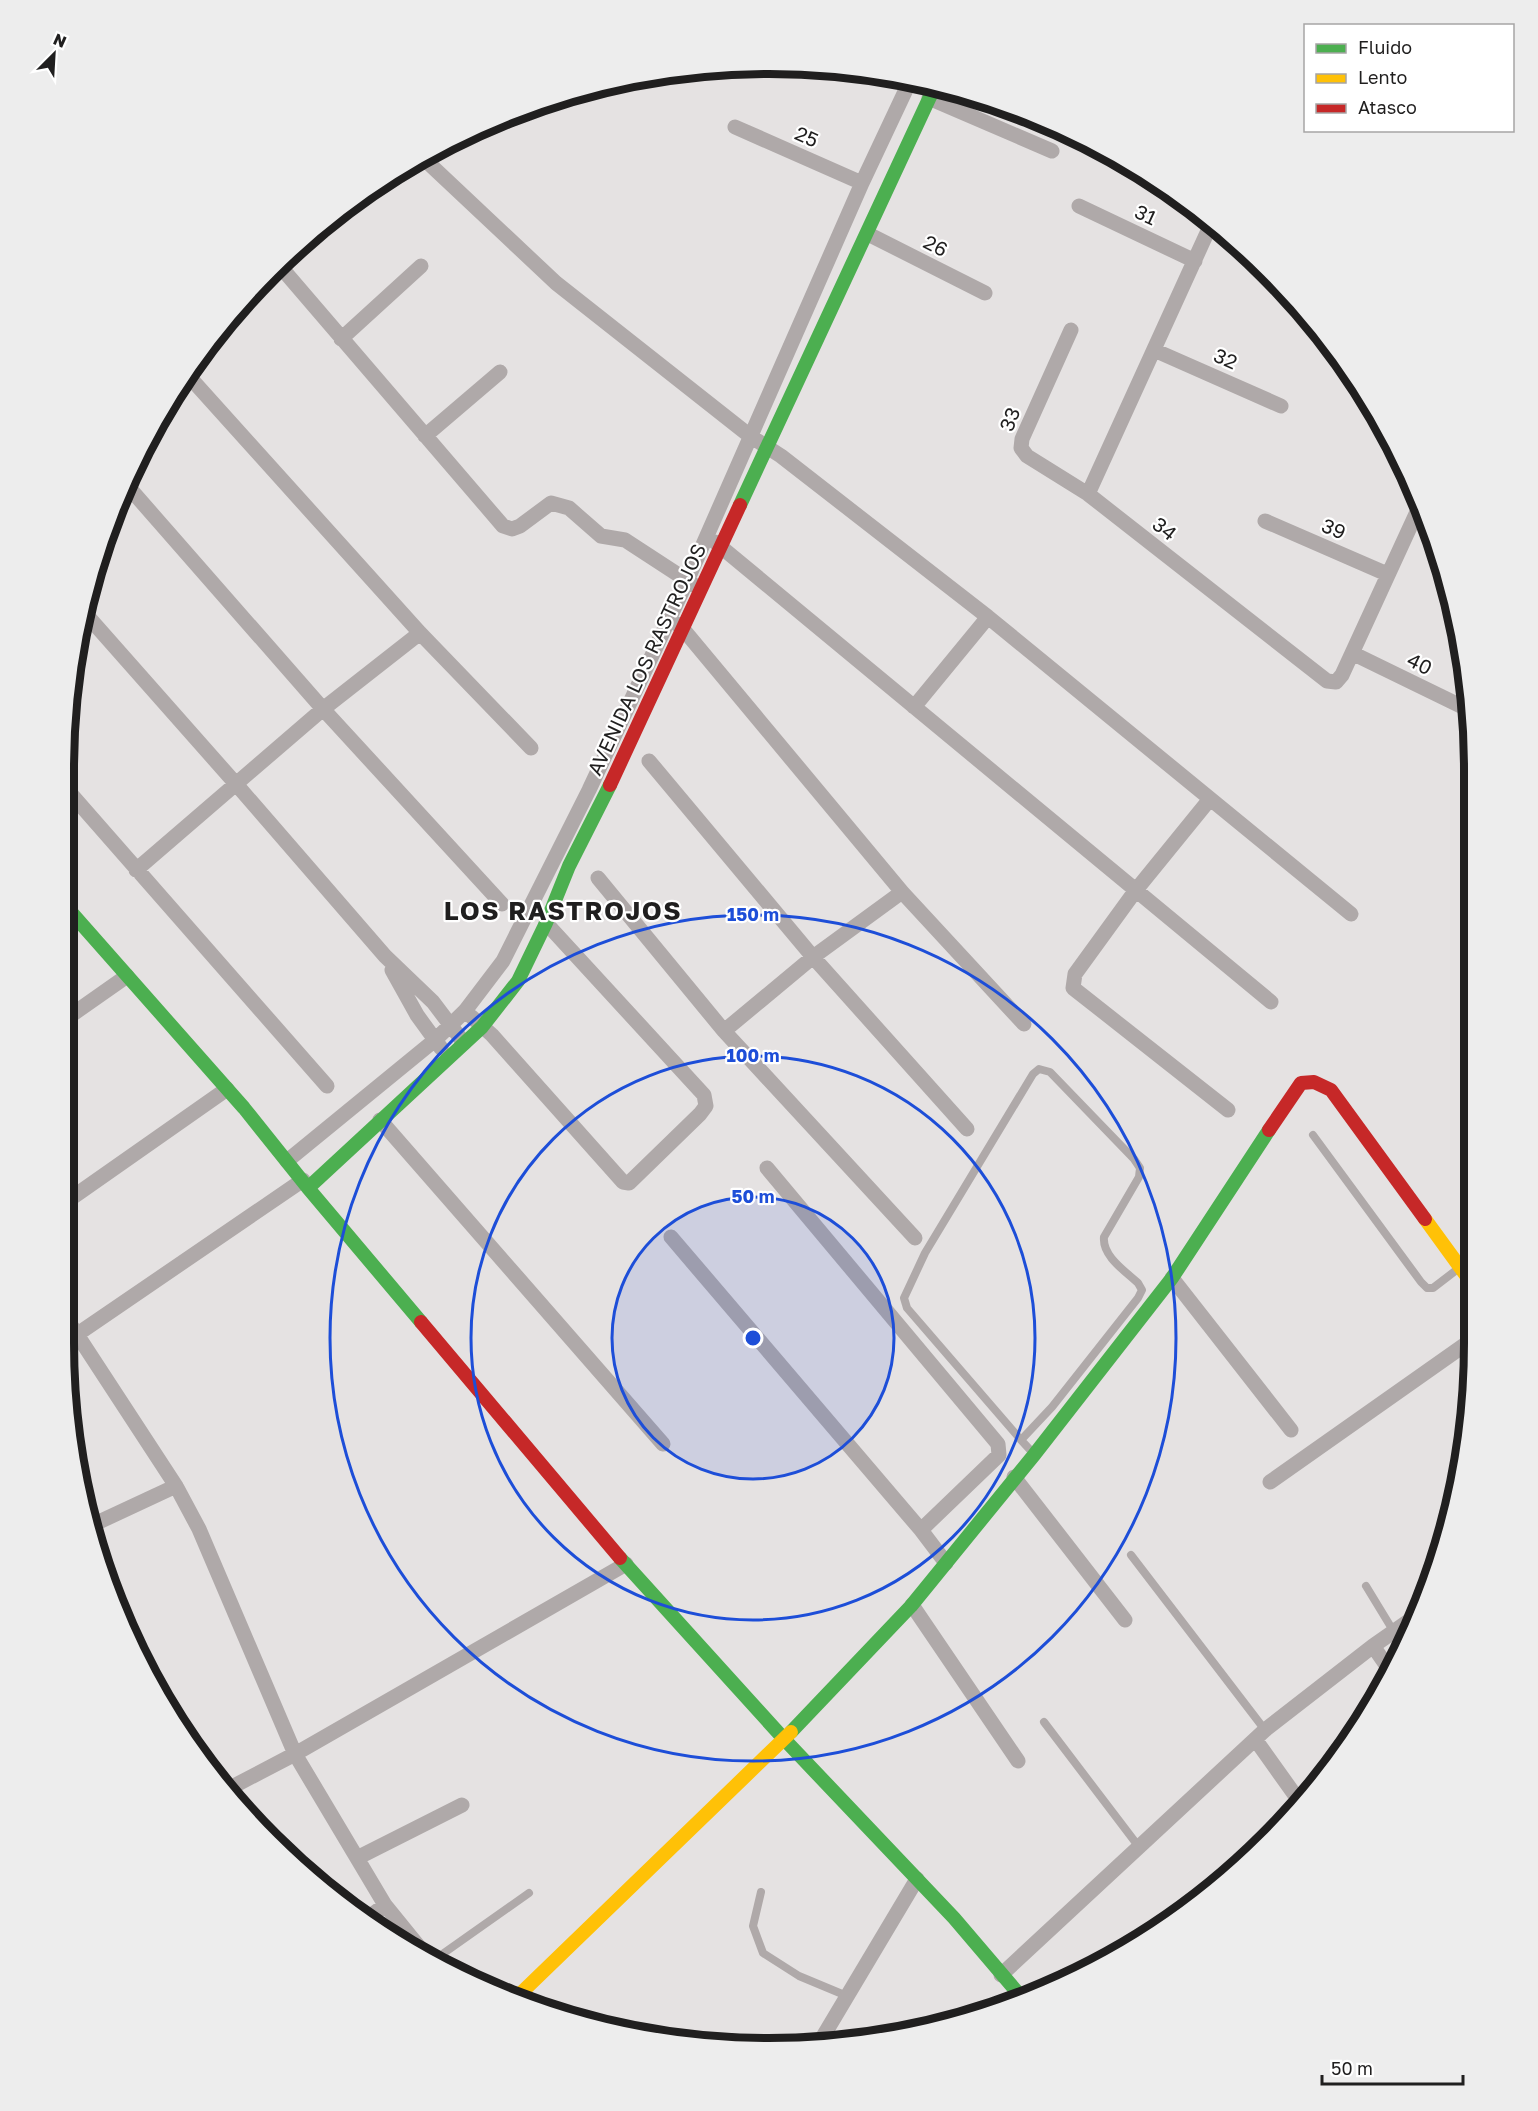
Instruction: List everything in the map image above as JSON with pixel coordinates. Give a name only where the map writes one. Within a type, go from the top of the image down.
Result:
[{"type":"street","name":"AVENIDA LOS RASTROJOS","points":[[287,1161],[435,1040],[465,1011],[503,961],[589,790],[708,536],[862,183],[907,87]]},
{"type":"street","name":"AVENIDA LOS RASTROJOS","points":[[306,1184],[482,1027],[518,981],[546,923],[569,866],[632,740],[932,93]]},
{"type":"street","points":[[936,94],[1052,151]]},
{"type":"street","name":"25","points":[[735,127],[862,183]]},
{"type":"street","points":[[428,163],[556,283],[750,436],[781,456],[988,617],[1351,914]]},
{"type":"street","name":"31","points":[[1079,206],[1195,261]]},
{"type":"street","points":[[1088,494],[1208,230]]},
{"type":"street","name":"26","points":[[868,234],[985,293]]},
{"type":"street","points":[[341,339],[422,266]]},
{"type":"street","points":[[284,271],[503,526],[512,529],[520,526],[550,503],[560,504],[569,508],[602,536],[625,540],[702,590]]},
{"type":"street","name":"33","points":[[1071,330],[1022,439],[1021,448],[1027,456],[1088,494]]},
{"type":"street","name":"32","points":[[1154,350],[1281,406]]},
{"type":"street","points":[[425,436],[500,372]]},
{"type":"street","points":[[193,381],[420,633],[531,748]]},
{"type":"street","points":[[132,491],[323,709],[502,904]]},
{"type":"street","name":"34","points":[[1088,494],[1327,681],[1336,682],[1353,654]]},
{"type":"street","points":[[1353,654],[1416,514]]},
{"type":"street","name":"39","points":[[1265,521],[1387,574]]},
{"type":"street","points":[[708,536],[1271,1002]]},
{"type":"street","points":[[914,707],[988,617]]},
{"type":"street","points":[[90,619],[385,956],[433,1002],[464,1043]]},
{"type":"street","points":[[669,619],[683,629],[902,892],[1024,1024]]},
{"type":"street","points":[[136,870],[323,709],[420,633]]},
{"type":"street","name":"40","points":[[1353,654],[1461,706]]},
{"type":"street","points":[[649,761],[813,957],[967,1129]]},
{"type":"street","points":[[74,798],[327,1086]]},
{"type":"street","points":[[1210,799],[1136,890],[1075,974],[1073,988],[1228,1110]]},
{"type":"street","points":[[598,878],[724,1031],[915,1238]]},
{"type":"street","points":[[724,1031],[813,957],[902,892]]},
{"type":"street","points":[[74,915],[227,1089],[626,1564],[784,1739],[954,1918],[1017,1992]]},
{"type":"street","points":[[465,1011],[492,1035],[623,1182],[629,1183],[700,1114],[706,1106],[704,1095],[546,923]]},
{"type":"street","points":[[385,956],[411,1006],[448,1058]]},
{"type":"street","points":[[74,1013],[127,976]]},
{"type":"street","points":[[522,1992],[784,1739],[912,1605],[1034,1455],[1172,1278],[1301,1083],[1307,1081],[1331,1090],[1464,1273]]},
{"type":"street","points":[[74,1196],[227,1089]]},
{"type":"street","points":[[380,1120],[663,1444]]},
{"type":"street","points":[[767,1168],[998,1444],[999,1455],[921,1530]]},
{"type":"street","points":[[74,1336],[306,1184]]},
{"type":"street","points":[[671,1237],[921,1530],[946,1563]]},
{"type":"street","points":[[1172,1278],[1291,1430]]},
{"type":"street","points":[[74,1330],[176,1486],[199,1529],[295,1754],[385,1905],[412,1938]]},
{"type":"street","points":[[1270,1482],[1464,1345]]},
{"type":"street","points":[[1014,1477],[1125,1620]]},
{"type":"street","points":[[97,1523],[176,1486]]},
{"type":"street","points":[[234,1786],[295,1754],[626,1564]]},
{"type":"street","points":[[912,1605],[1018,1761]]},
{"type":"street","points":[[1001,1975],[1260,1735],[1405,1624]]},
{"type":"street","points":[[1374,1646],[1386,1664]]},
{"type":"street","points":[[1260,1735],[1296,1796]]},
{"type":"street","points":[[357,1858],[462,1805]]},
{"type":"street","points":[[824,2035],[917,1879]]},
{"type":"street","points":[[374,1913],[385,1905]]},
{"type":"lane","points":[[1021,1440],[1052,1407],[1142,1290],[1138,1283],[1107,1253],[1103,1244],[1104,1237],[1140,1177],[1140,1168],[1050,1072],[1039,1069],[1033,1074],[925,1253],[904,1298],[907,1308],[1021,1440],[1034,1455]]},
{"type":"lane","points":[[1313,1135],[1421,1282],[1433,1288],[1460,1267]]},
{"type":"lane","points":[[1131,1555],[1260,1735]]},
{"type":"lane","points":[[1366,1586],[1394,1632]]},
{"type":"lane","points":[[1044,1722],[1138,1847]]},
{"type":"lane","points":[[761,1892],[753,1926],[763,1953],[799,1976],[847,1996]]},
{"type":"lane","points":[[441,1955],[529,1893]]},
{"type":"traffic: fast","points":[[740,505],[932,93]]},
{"type":"traffic: fast","points":[[308,1188],[482,1027],[518,981],[546,923],[569,866],[610,785]]},
{"type":"traffic: fast","points":[[74,915],[244,1108],[421,1322]]},
{"type":"traffic: fast","points":[[791,1732],[911,1606],[1034,1455],[1172,1278],[1269,1130]]},
{"type":"traffic: fast","points":[[620,1558],[784,1739],[954,1918],[1017,1992]]},
{"type":"traffic: slow","points":[[1425,1219],[1464,1273]]},
{"type":"traffic: slow","points":[[522,1992],[791,1732]]},
{"type":"traffic: jam","points":[[610,785],[740,505]]},
{"type":"traffic: jam","points":[[1269,1130],[1301,1083],[1314,1082],[1331,1090],[1425,1219]]},
{"type":"traffic: jam","points":[[421,1322],[620,1558]]},
{"type":"district","name":"LOS RASTROJOS","points":[[563,910]]}]
